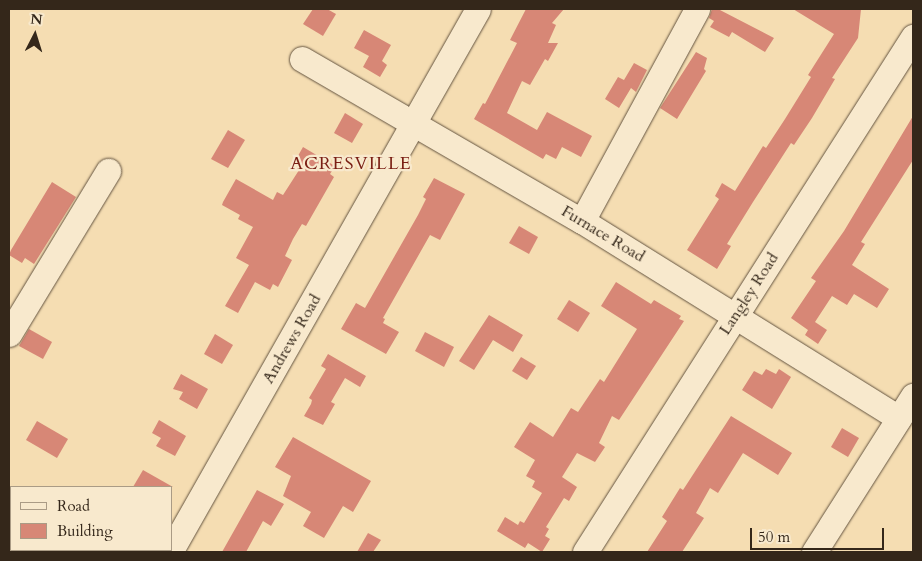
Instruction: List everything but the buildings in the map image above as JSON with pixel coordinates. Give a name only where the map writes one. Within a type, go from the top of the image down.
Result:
[{"type":"street","name":"Andrews Road","points":[[172,548],[478,9]]},
{"type":"street","points":[[582,221],[697,9]]},
{"type":"street","name":"Langley Road","points":[[585,552],[913,36]]},
{"type":"street","name":"Furnace Road","points":[[302,60],[582,221],[899,418]]},
{"type":"street","points":[[9,334],[108,171]]},
{"type":"street","points":[[814,552],[913,396]]},
{"type":"district","name":"ACRESVILLE","points":[[351,164]]}]
